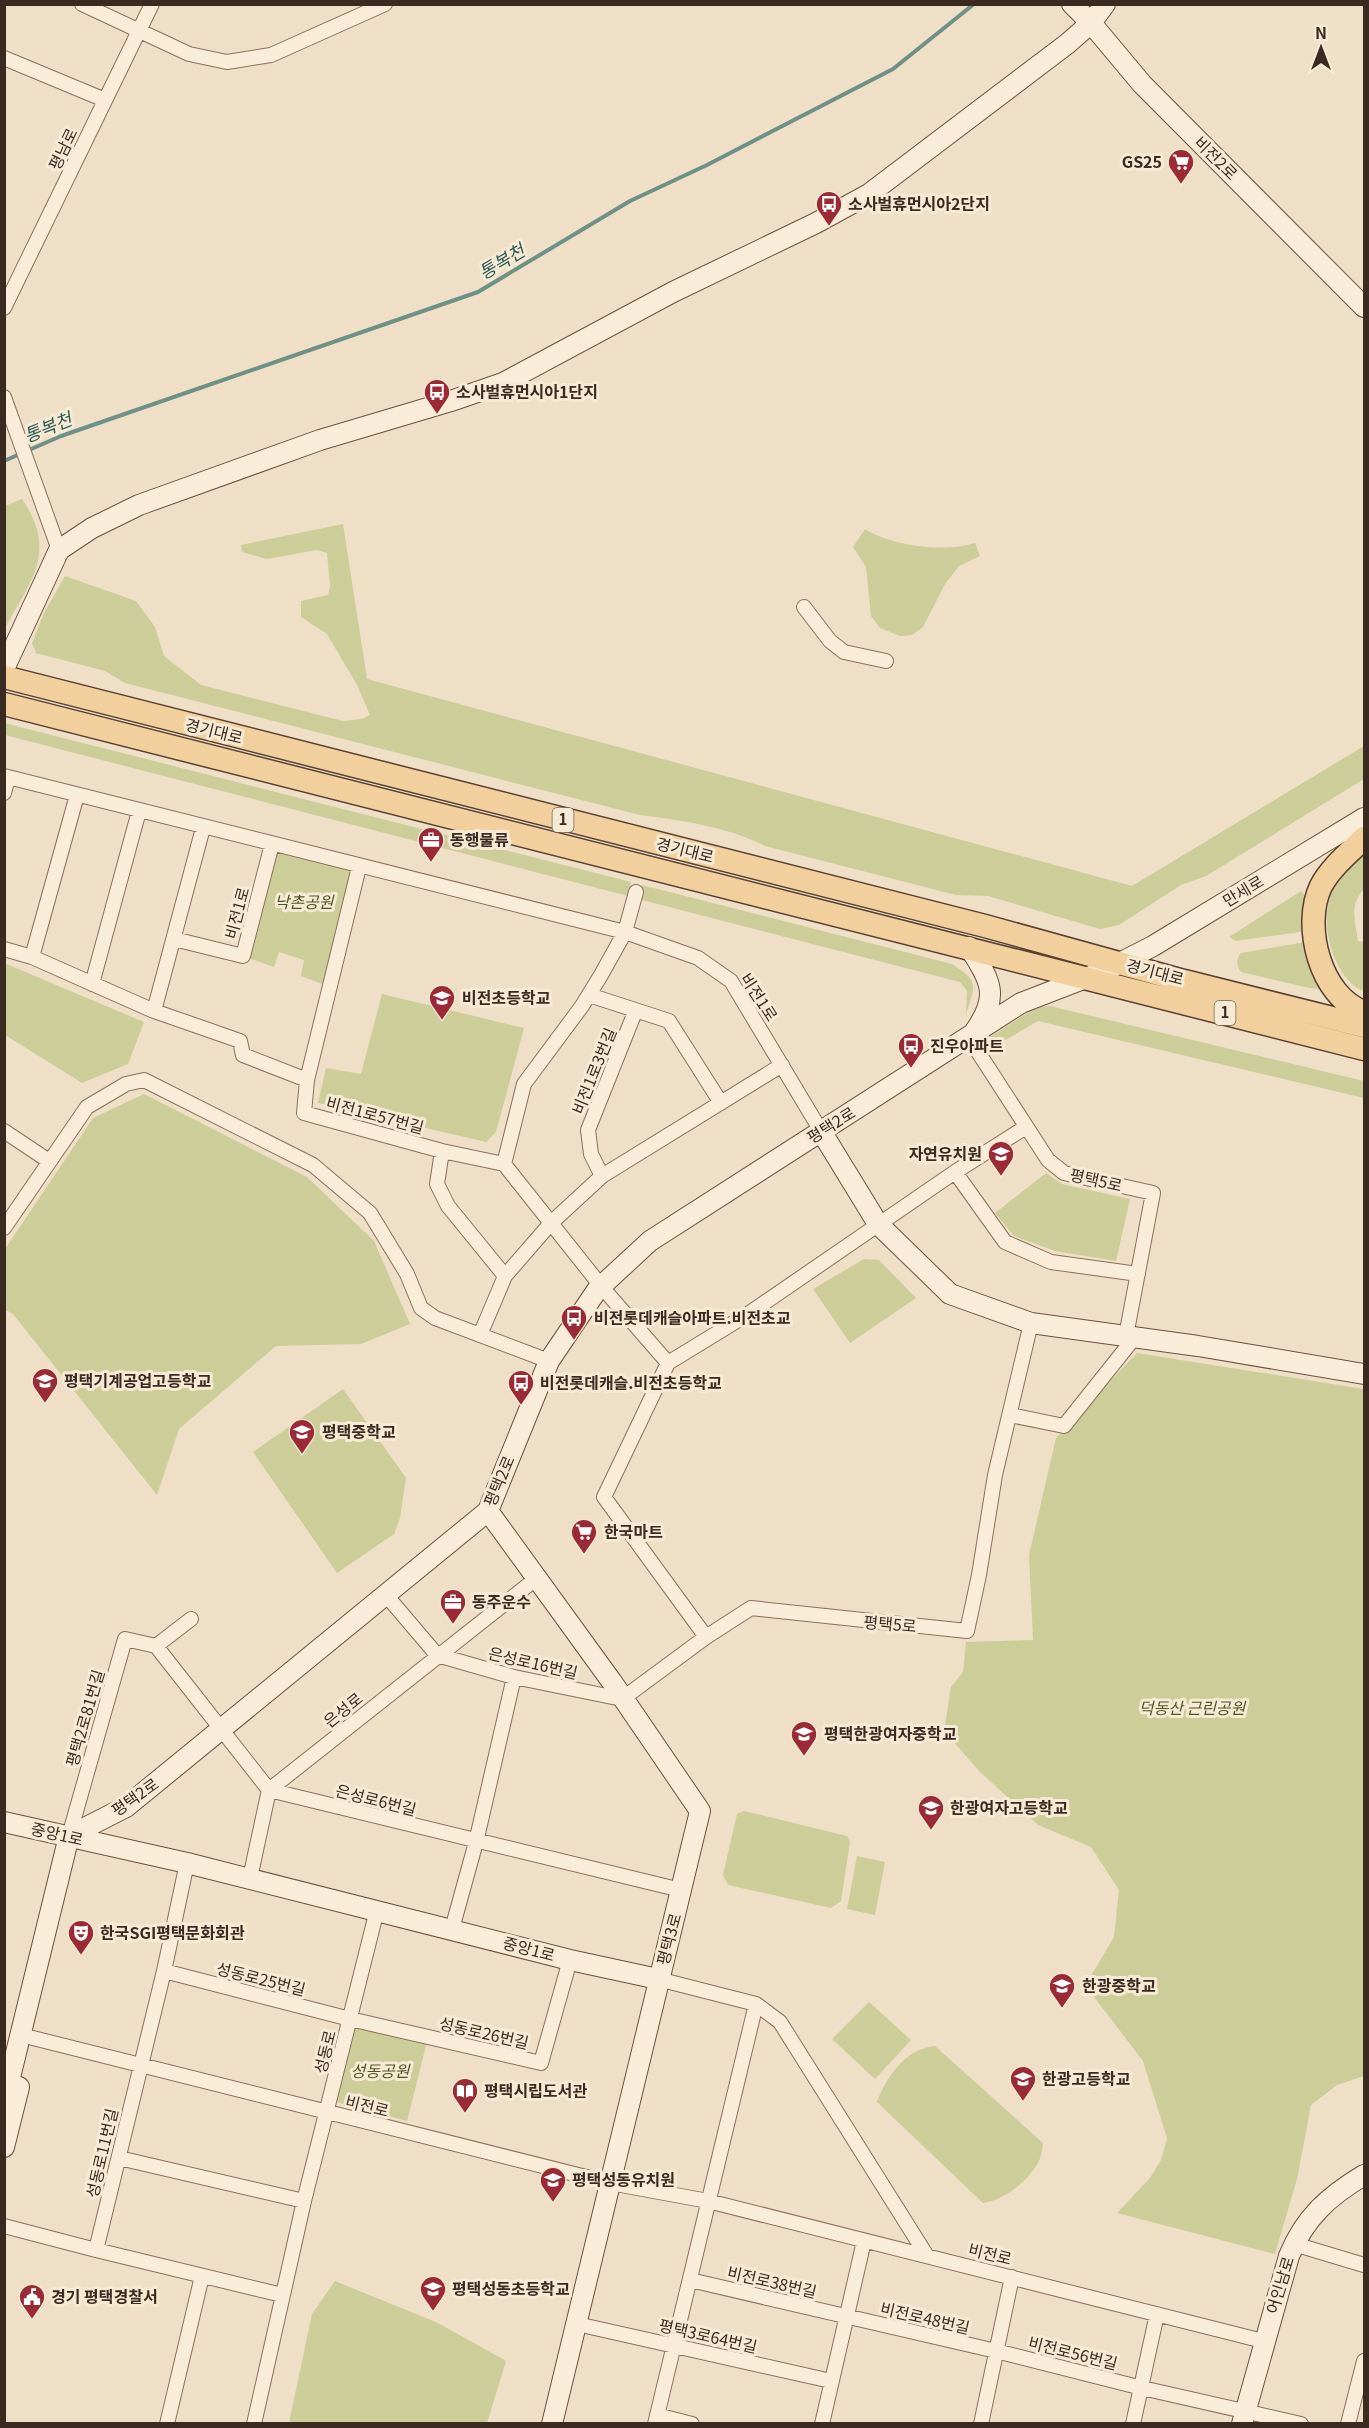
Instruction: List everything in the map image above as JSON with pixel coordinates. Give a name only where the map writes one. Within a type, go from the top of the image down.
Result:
[{"type":"main road","name":"경기대로","points":[[4,677],[973,923],[1365,1026]]},
{"type":"main road","name":"경기대로","points":[[4,704],[1365,1049]]},
{"type":"main road","points":[[1365,838],[1338,863],[1322,885],[1312,915],[1313,939],[1336,992],[1365,1012]]},
{"type":"street","points":[[82,4],[189,54],[227,62],[271,55],[385,4]]},
{"type":"street","name":"평남로","points":[[4,308],[152,4]]},
{"type":"street","name":"비전2로","points":[[1072,4],[1142,84],[1365,308]]},
{"type":"street","points":[[4,669],[59,550],[92,528],[139,505],[320,440],[503,383],[673,292],[816,224],[869,194],[1067,44],[1091,23],[1105,4]]},
{"type":"street","points":[[4,58],[105,100]]},
{"type":"street","points":[[4,397],[59,550]]},
{"type":"street","points":[[804,607],[830,641],[844,652],[886,661]]},
{"type":"street","name":"비전1로","points":[[4,794],[6,777],[625,932],[698,958],[731,981],[821,1131]]},
{"type":"street","points":[[32,957],[77,795]]},
{"type":"street","points":[[92,984],[139,811]]},
{"type":"street","name":"만세로","points":[[1121,963],[1154,946],[1365,818]]},
{"type":"street","points":[[154,1011],[203,828]]},
{"type":"street","name":"비전1로","points":[[174,939],[243,956],[272,844]]},
{"type":"street","points":[[4,949],[32,957],[154,1011],[240,1041],[243,1055],[307,1080],[360,867]]},
{"type":"street","points":[[636,892],[625,932],[588,995],[524,1084],[504,1164],[601,1286],[668,1364]]},
{"type":"street","points":[[706,1637],[604,1497],[668,1364],[748,1314],[955,1172],[1026,1127],[970,1038],[988,1012],[991,993],[984,971],[969,947]]},
{"type":"street","name":"평택2로","points":[[69,1836],[126,1807],[489,1511],[549,1361],[601,1286],[650,1241],[970,1038],[1021,1003],[1121,963]]},
{"type":"street","name":"비전1로3번길","points":[[588,995],[635,1012],[669,1021],[721,1103]]},
{"type":"street","name":"비전1로3번길","points":[[602,1176],[591,1154],[588,1130],[635,1012]]},
{"type":"street","points":[[480,1335],[505,1276],[550,1223],[602,1176],[782,1065]]},
{"type":"street","points":[[4,1228],[87,1107],[126,1084],[144,1080],[313,1165],[370,1213],[407,1274],[421,1308],[435,1317],[549,1361]]},
{"type":"street","name":"비전1로57번길","points":[[307,1080],[304,1113],[504,1164]]},
{"type":"street","name":"평택5로","points":[[1010,1415],[1064,1426],[1130,1337],[1138,1274],[1154,1193],[1064,1173],[1048,1160],[1026,1127]]},
{"type":"street","points":[[821,1131],[878,1224],[950,1294],[1031,1323],[1365,1374]]},
{"type":"street","points":[[6,1135],[49,1161]]},
{"type":"street","points":[[442,1150],[437,1184],[448,1206],[505,1276]]},
{"type":"street","points":[[955,1172],[1005,1242],[1051,1262],[1138,1274]]},
{"type":"street","name":"평택5로","points":[[622,1699],[706,1637],[751,1608],[967,1631],[998,1464],[1031,1323]]},
{"type":"street","name":"평택3로","points":[[489,1511],[700,1811],[552,2424]]},
{"type":"street","name":"은성로","points":[[269,1790],[537,1578]]},
{"type":"street","points":[[386,1595],[437,1655]]},
{"type":"street","points":[[190,1619],[156,1646],[220,1731],[269,1790],[250,1878]]},
{"type":"street","name":"평택2로81번길","points":[[69,1836],[125,1639],[156,1646]]},
{"type":"street","name":"은성로16번길","points":[[437,1655],[514,1677],[622,1699]]},
{"type":"street","points":[[452,1929],[476,1842],[514,1677]]},
{"type":"street","name":"은성로6번길","points":[[269,1790],[681,1890]]},
{"type":"street","name":"중앙1로","points":[[4,1822],[250,1878],[570,1960],[756,2004],[780,2022],[927,2256]]},
{"type":"street","points":[[4,2147],[69,1836]]},
{"type":"street","points":[[140,2064],[164,1971],[187,1863]]},
{"type":"street","name":"성동로","points":[[254,2424],[304,2201],[377,1910]]},
{"type":"street","name":"성동로26번길","points":[[350,2019],[541,2063],[570,1960]]},
{"type":"street","name":"성동로25번길","points":[[164,1971],[350,2019]]},
{"type":"street","points":[[692,2424],[656,2419],[756,2004]]},
{"type":"street","points":[[4,2102],[26,2036]]},
{"type":"street","name":"비전로","points":[[26,2036],[610,2182],[708,2201],[1263,2341]]},
{"type":"street","name":"성동로11번길","points":[[96,2250],[140,2064]]},
{"type":"street","points":[[119,2158],[304,2201]]},
{"type":"street","name":"어인남로","points":[[1244,2417],[1263,2341],[1300,2230],[1318,2208],[1365,2175]]},
{"type":"street","points":[[4,2226],[282,2295]]},
{"type":"street","points":[[822,2424],[864,2241]]},
{"type":"street","points":[[1294,2244],[1365,2265]]},
{"type":"street","points":[[167,2424],[202,2276]]},
{"type":"street","points":[[981,2424],[1012,2277]]},
{"type":"street","name":"비전로38번길","points":[[690,2280],[848,2317]]},
{"type":"street","points":[[1133,2424],[1157,2314]]},
{"type":"street","name":"비전로48번길","points":[[848,2317],[996,2351]]},
{"type":"street","name":"평택3로64번길","points":[[577,2324],[831,2381]]},
{"type":"street","name":"비전로56번길","points":[[996,2351],[1244,2417],[1302,2424]]},
{"type":"street","points":[[1348,2424],[1364,2365]]},
{"type":"green space","points":[[22,499],[33,518],[39,550],[37,565],[31,580],[5,628],[5,506]]},
{"type":"green space","points":[[343,524],[367,679],[1132,886],[1364,746],[1364,779],[1206,876],[1181,885],[1119,925],[1100,929],[988,896],[956,895],[765,846],[719,829],[640,815],[125,683],[105,671],[36,653],[32,643],[44,613],[65,576],[136,601],[155,627],[164,656],[201,685],[343,721],[362,719],[370,715],[357,685],[327,634],[301,617],[301,601],[328,595],[330,586],[327,553],[317,550],[267,559],[242,552],[241,545]]},
{"type":"green space","points":[[865,529],[889,540],[919,546],[949,547],[975,543],[980,556],[959,566],[945,584],[923,627],[912,635],[900,636],[880,628],[871,616],[866,567],[853,547]]},
{"type":"green space","points":[[4,723],[631,882],[628,896],[5,735]]},
{"type":"green space","name":"낙촌공원","points":[[281,851],[352,870],[325,985],[301,976],[304,960],[279,952],[274,967],[248,958],[272,856]]},
{"type":"green space","points":[[1364,855],[1364,889],[1356,901],[1354,913],[1358,941],[1364,942],[1364,991],[1347,979],[1335,959],[1328,936],[1327,915],[1336,879]]},
{"type":"green space","points":[[642,885],[952,964],[967,975],[973,984],[966,1014],[967,991],[960,982],[638,899]]},
{"type":"green space","points":[[1301,891],[1306,897],[1306,931],[1236,941],[1229,937]]},
{"type":"green space","points":[[1306,942],[1322,989],[1241,972],[1238,967],[1237,960],[1241,953]]},
{"type":"green space","points":[[4,963],[144,1022],[128,1064],[82,1083],[5,1035]]},
{"type":"green space","points":[[382,994],[524,1028],[496,1132],[486,1142],[318,1103],[326,1068],[361,1074]]},
{"type":"green space","points":[[1050,1006],[1364,1081],[1364,1098],[1038,1021],[990,1049],[985,1040],[1035,1008]]},
{"type":"green space","points":[[144,1094],[307,1177],[374,1241],[410,1324],[361,1344],[276,1346],[179,1429],[157,1495],[13,1314],[4,1309],[5,1249],[93,1118]]},
{"type":"green space","points":[[1046,1173],[1062,1184],[1130,1199],[1116,1261],[1055,1251],[1014,1236],[995,1213]]},
{"type":"green space","points":[[864,1259],[879,1260],[916,1298],[850,1343],[813,1289]]},
{"type":"green space","name":"덕동산 근린공원","points":[[1137,1353],[1364,1389],[1364,2076],[1337,2085],[1311,2105],[1297,2179],[1275,2254],[1117,2213],[1150,2178],[1161,2160],[1167,2138],[1143,2061],[1088,1989],[1091,1976],[1114,1937],[1119,1890],[1091,1847],[1038,1825],[979,1771],[944,1731],[951,1687],[963,1672],[966,1642],[1033,1640],[1029,1555],[1056,1438]]},
{"type":"green space","points":[[343,1389],[406,1478],[400,1518],[394,1534],[337,1573],[253,1452]]},
{"type":"green space","points":[[744,1811],[847,1836],[850,1842],[841,1901],[831,1908],[728,1885],[723,1875],[737,1814]]},
{"type":"green space","points":[[857,1856],[885,1862],[875,1915],[847,1909]]},
{"type":"green space","points":[[869,2002],[911,2040],[875,2079],[832,2039]]},
{"type":"green space","name":"성동공원","points":[[352,2025],[427,2042],[407,2121],[333,2101]]},
{"type":"green space","points":[[935,2046],[1043,2143],[1039,2160],[1032,2172],[1013,2190],[999,2198],[983,2203],[877,2102],[898,2065],[915,2052]]},
{"type":"green space","points":[[335,2281],[438,2323],[506,2361],[487,2423],[289,2423],[312,2314]]},
{"type":"waterway","name":"통복천","points":[[4,461],[61,436],[478,292],[630,201],[707,165],[893,69],[974,4]]},
{"type":"place","name":"GS25","points":[[1181,185]]},
{"type":"place","name":"소사벌휴먼시아2단지","points":[[829,227]]},
{"type":"place","name":"소사벌휴먼시아1단지","points":[[437,415]]},
{"type":"place","name":"동행물류","points":[[431,863]]},
{"type":"place","name":"비전초등학교","points":[[442,1021]]},
{"type":"place","name":"진우아파트","points":[[911,1069]]},
{"type":"place","name":"자연유치원","points":[[1001,1177]]},
{"type":"place","name":"비전롯데캐슬아파트.비전초교","points":[[574,1341]]},
{"type":"place","name":"평택기계공업고등학교","points":[[45,1404]]},
{"type":"place","name":"비전롯데캐슬.비전초등학교","points":[[521,1406]]},
{"type":"place","name":"평택중학교","points":[[302,1455]]},
{"type":"place","name":"한국마트","points":[[584,1555]]},
{"type":"place","name":"동주운수","points":[[453,1625]]},
{"type":"place","name":"평택한광여자중학교","points":[[804,1757]]},
{"type":"place","name":"한광여자고등학교","points":[[931,1831]]},
{"type":"place","name":"한국SGI평택문화회관","points":[[81,1956]]},
{"type":"place","name":"한광중학교","points":[[1062,2009]]},
{"type":"place","name":"한광고등학교","points":[[1023,2102]]},
{"type":"place","name":"평택시립도서관","points":[[465,2114]]},
{"type":"place","name":"평택성동유치원","points":[[553,2203]]},
{"type":"place","name":"평택성동초등학교","points":[[433,2312]]},
{"type":"place","name":"경기 평택경찰서","points":[[32,2320]]}]
